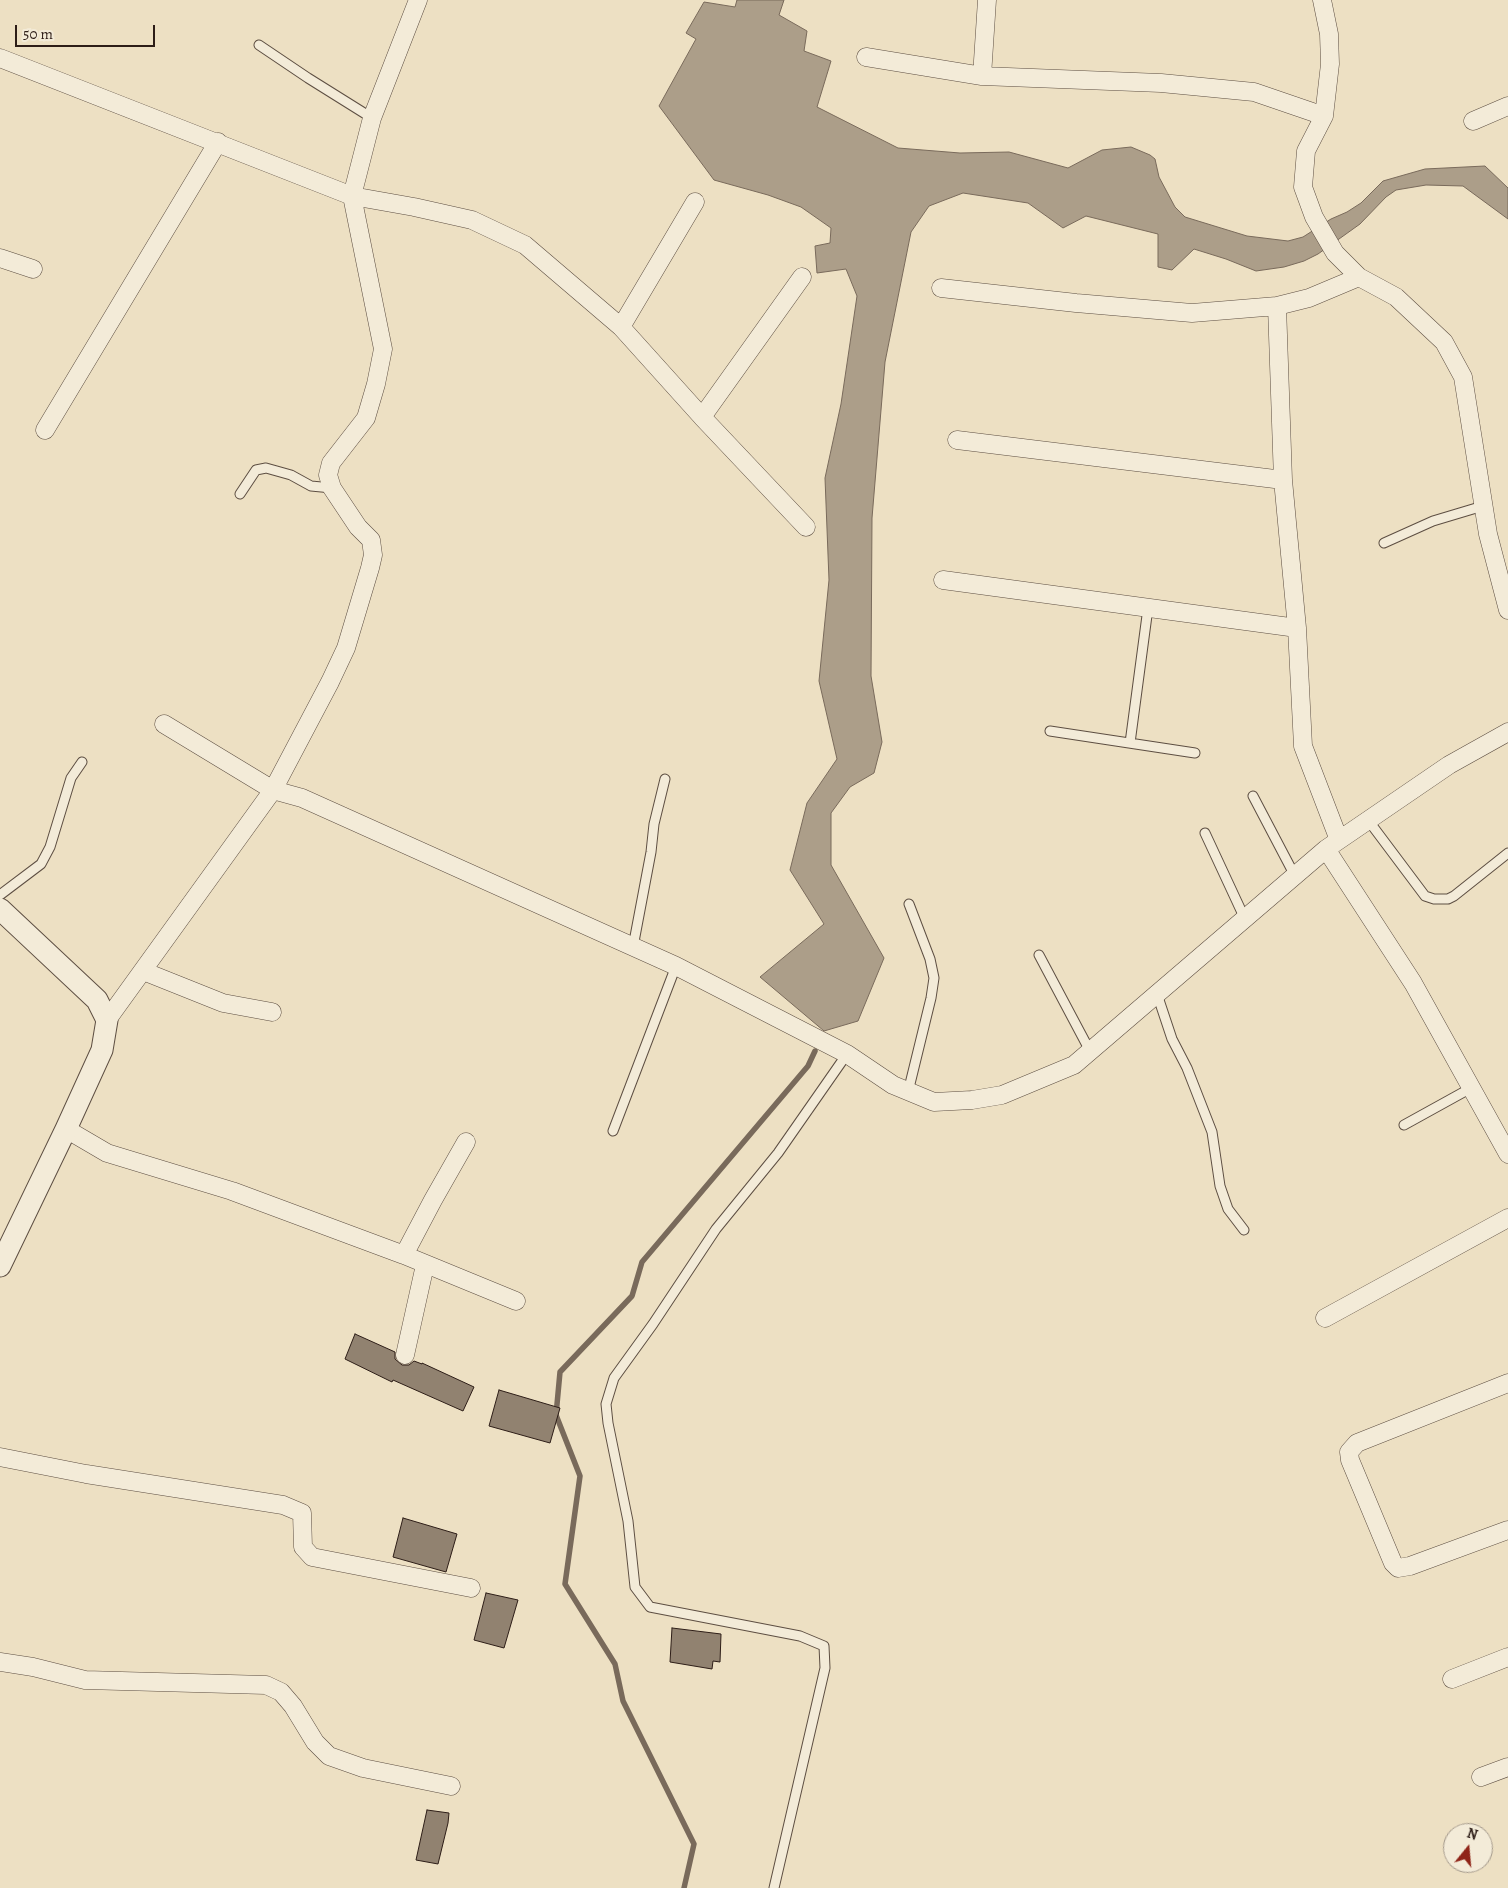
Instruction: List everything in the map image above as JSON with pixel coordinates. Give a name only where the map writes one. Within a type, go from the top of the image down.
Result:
[{"type":"street","points":[[0,1266],[102,1050],[107,1020],[273,790],[346,648],[373,555],[371,540],[358,527],[332,488],[328,475],[331,463],[366,418],[376,384],[383,349],[352,196],[372,118],[418,0]]},
{"type":"street","points":[[982,76],[987,0]]},
{"type":"street","points":[[1322,0],[1329,34],[1330,64],[1324,116],[1306,151],[1303,187],[1314,217],[1335,253],[1359,277],[1396,297],[1444,342],[1463,377],[1483,506],[1507,601]]},
{"type":"street","points":[[866,57],[982,76],[1160,83],[1254,92],[1324,116]]},
{"type":"street","points":[[0,58],[352,196],[472,220],[526,245],[621,327],[702,417],[806,527]]},
{"type":"street","points":[[1473,121],[1508,106]]},
{"type":"street","points":[[45,430],[218,142]]},
{"type":"street","points":[[621,327],[695,202]]},
{"type":"street","points":[[0,258],[33,269]]},
{"type":"street","points":[[702,417],[802,277]]},
{"type":"street","points":[[941,288],[1076,303],[1192,313],[1277,306],[1309,298],[1359,277]]},
{"type":"street","points":[[1277,306],[1283,480],[1298,628],[1303,746],[1333,844],[1508,1154]]},
{"type":"street","points":[[957,440],[1283,480]]},
{"type":"street","points":[[944,580],[1298,628]]},
{"type":"street","points":[[164,724],[273,790],[302,798],[676,966],[847,1054],[893,1085],[934,1102],[972,1100],[1002,1095],[1074,1065],[1333,844],[1449,765],[1508,732]]},
{"type":"street","points":[[0,909],[97,1000],[107,1020]]},
{"type":"street","points":[[143,971],[223,1003],[272,1012]]},
{"type":"street","points":[[66,1129],[106,1153],[232,1191],[404,1255],[516,1301]]},
{"type":"street","points":[[404,1255],[466,1142]]},
{"type":"street","points":[[1325,1318],[1508,1218]]},
{"type":"street","points":[[405,1354],[425,1264]]},
{"type":"street","points":[[1508,1383],[1357,1443],[1349,1452],[1350,1460],[1393,1563],[1398,1568],[1410,1566],[1508,1530]]},
{"type":"street","points":[[0,1457],[86,1474],[283,1505],[302,1513],[303,1547],[312,1557],[471,1588]]},
{"type":"street","points":[[1452,1679],[1508,1657]]},
{"type":"street","points":[[0,1662],[33,1667],[85,1680],[266,1685],[281,1692],[293,1706],[315,1742],[329,1756],[363,1768],[451,1786]]},
{"type":"street","points":[[1482,1777],[1508,1767]]},
{"type":"lane","points":[[260,45],[372,118]]},
{"type":"lane","points":[[240,494],[256,470],[266,468],[291,475],[311,486],[332,488]]},
{"type":"lane","points":[[1384,543],[1432,522],[1483,506]]},
{"type":"lane","points":[[1130,743],[1148,608]]},
{"type":"lane","points":[[1050,731],[1195,753]]},
{"type":"lane","points":[[0,895],[41,864],[50,847],[71,778],[82,762]]},
{"type":"lane","points":[[633,947],[651,852],[654,824],[665,779]]},
{"type":"lane","points":[[1253,796],[1295,876]]},
{"type":"lane","points":[[1368,820],[1425,896],[1434,900],[1448,899],[1454,896],[1508,853]]},
{"type":"lane","points":[[1205,832],[1245,919]]},
{"type":"lane","points":[[908,1092],[931,998],[934,978],[930,959],[909,904]]},
{"type":"lane","points":[[1039,955],[1090,1051]]},
{"type":"lane","points":[[612,1131],[676,966]]},
{"type":"lane","points":[[1157,994],[1172,1039],[1187,1068],[1212,1132],[1220,1186],[1228,1209],[1244,1230]]},
{"type":"lane","points":[[774,1888],[825,1668],[824,1646],[800,1636],[650,1607],[635,1587],[628,1521],[608,1423],[606,1404],[614,1378],[653,1324],[716,1229],[778,1153],[847,1054]]},
{"type":"lane","points":[[1404,1125],[1470,1088]]},
{"type":"shaded area","points":[[737,0],[784,0],[779,15],[807,31],[804,51],[831,61],[817,107],[898,148],[960,153],[1009,152],[1068,168],[1102,150],[1131,147],[1155,159],[1159,177],[1175,207],[1185,217],[1247,236],[1288,241],[1303,237],[1361,203],[1383,181],[1425,169],[1485,166],[1508,188],[1508,219],[1463,186],[1426,185],[1396,190],[1386,197],[1360,224],[1318,254],[1304,261],[1284,267],[1256,271],[1194,249],[1172,270],[1158,267],[1158,234],[1086,216],[1063,228],[1028,203],[963,193],[929,206],[911,232],[885,362],[872,518],[871,676],[882,742],[874,773],[850,787],[831,813],[831,865],[884,958],[858,1021],[824,1031],[760,977],[824,924],[790,870],[807,803],[837,759],[819,681],[829,580],[825,478],[841,404],[857,296],[846,269],[817,273],[815,246],[830,243],[831,228],[801,207],[768,195],[714,180],[659,106],[696,39],[686,33],[704,2],[735,7]]},
{"type":"building","points":[[355,1334],[395,1352],[395,1359],[402,1365],[409,1365],[414,1361],[422,1363],[474,1387],[463,1411],[393,1380],[392,1382],[345,1359]]},
{"type":"building","points":[[499,1390],[560,1408],[550,1443],[489,1426]]},
{"type":"building","points":[[403,1518],[457,1534],[446,1572],[393,1557]]},
{"type":"building","points":[[486,1593],[518,1600],[504,1648],[474,1640]]},
{"type":"building","points":[[672,1628],[721,1634],[720,1662],[713,1661],[712,1669],[670,1662]]},
{"type":"building","points":[[427,1810],[449,1813],[438,1864],[416,1860]]},
{"type":"waterway","points":[[684,1888],[694,1844],[623,1701],[615,1664],[565,1584],[580,1476],[556,1415],[560,1372],[632,1296],[642,1262],[808,1066],[815,1051]]}]
